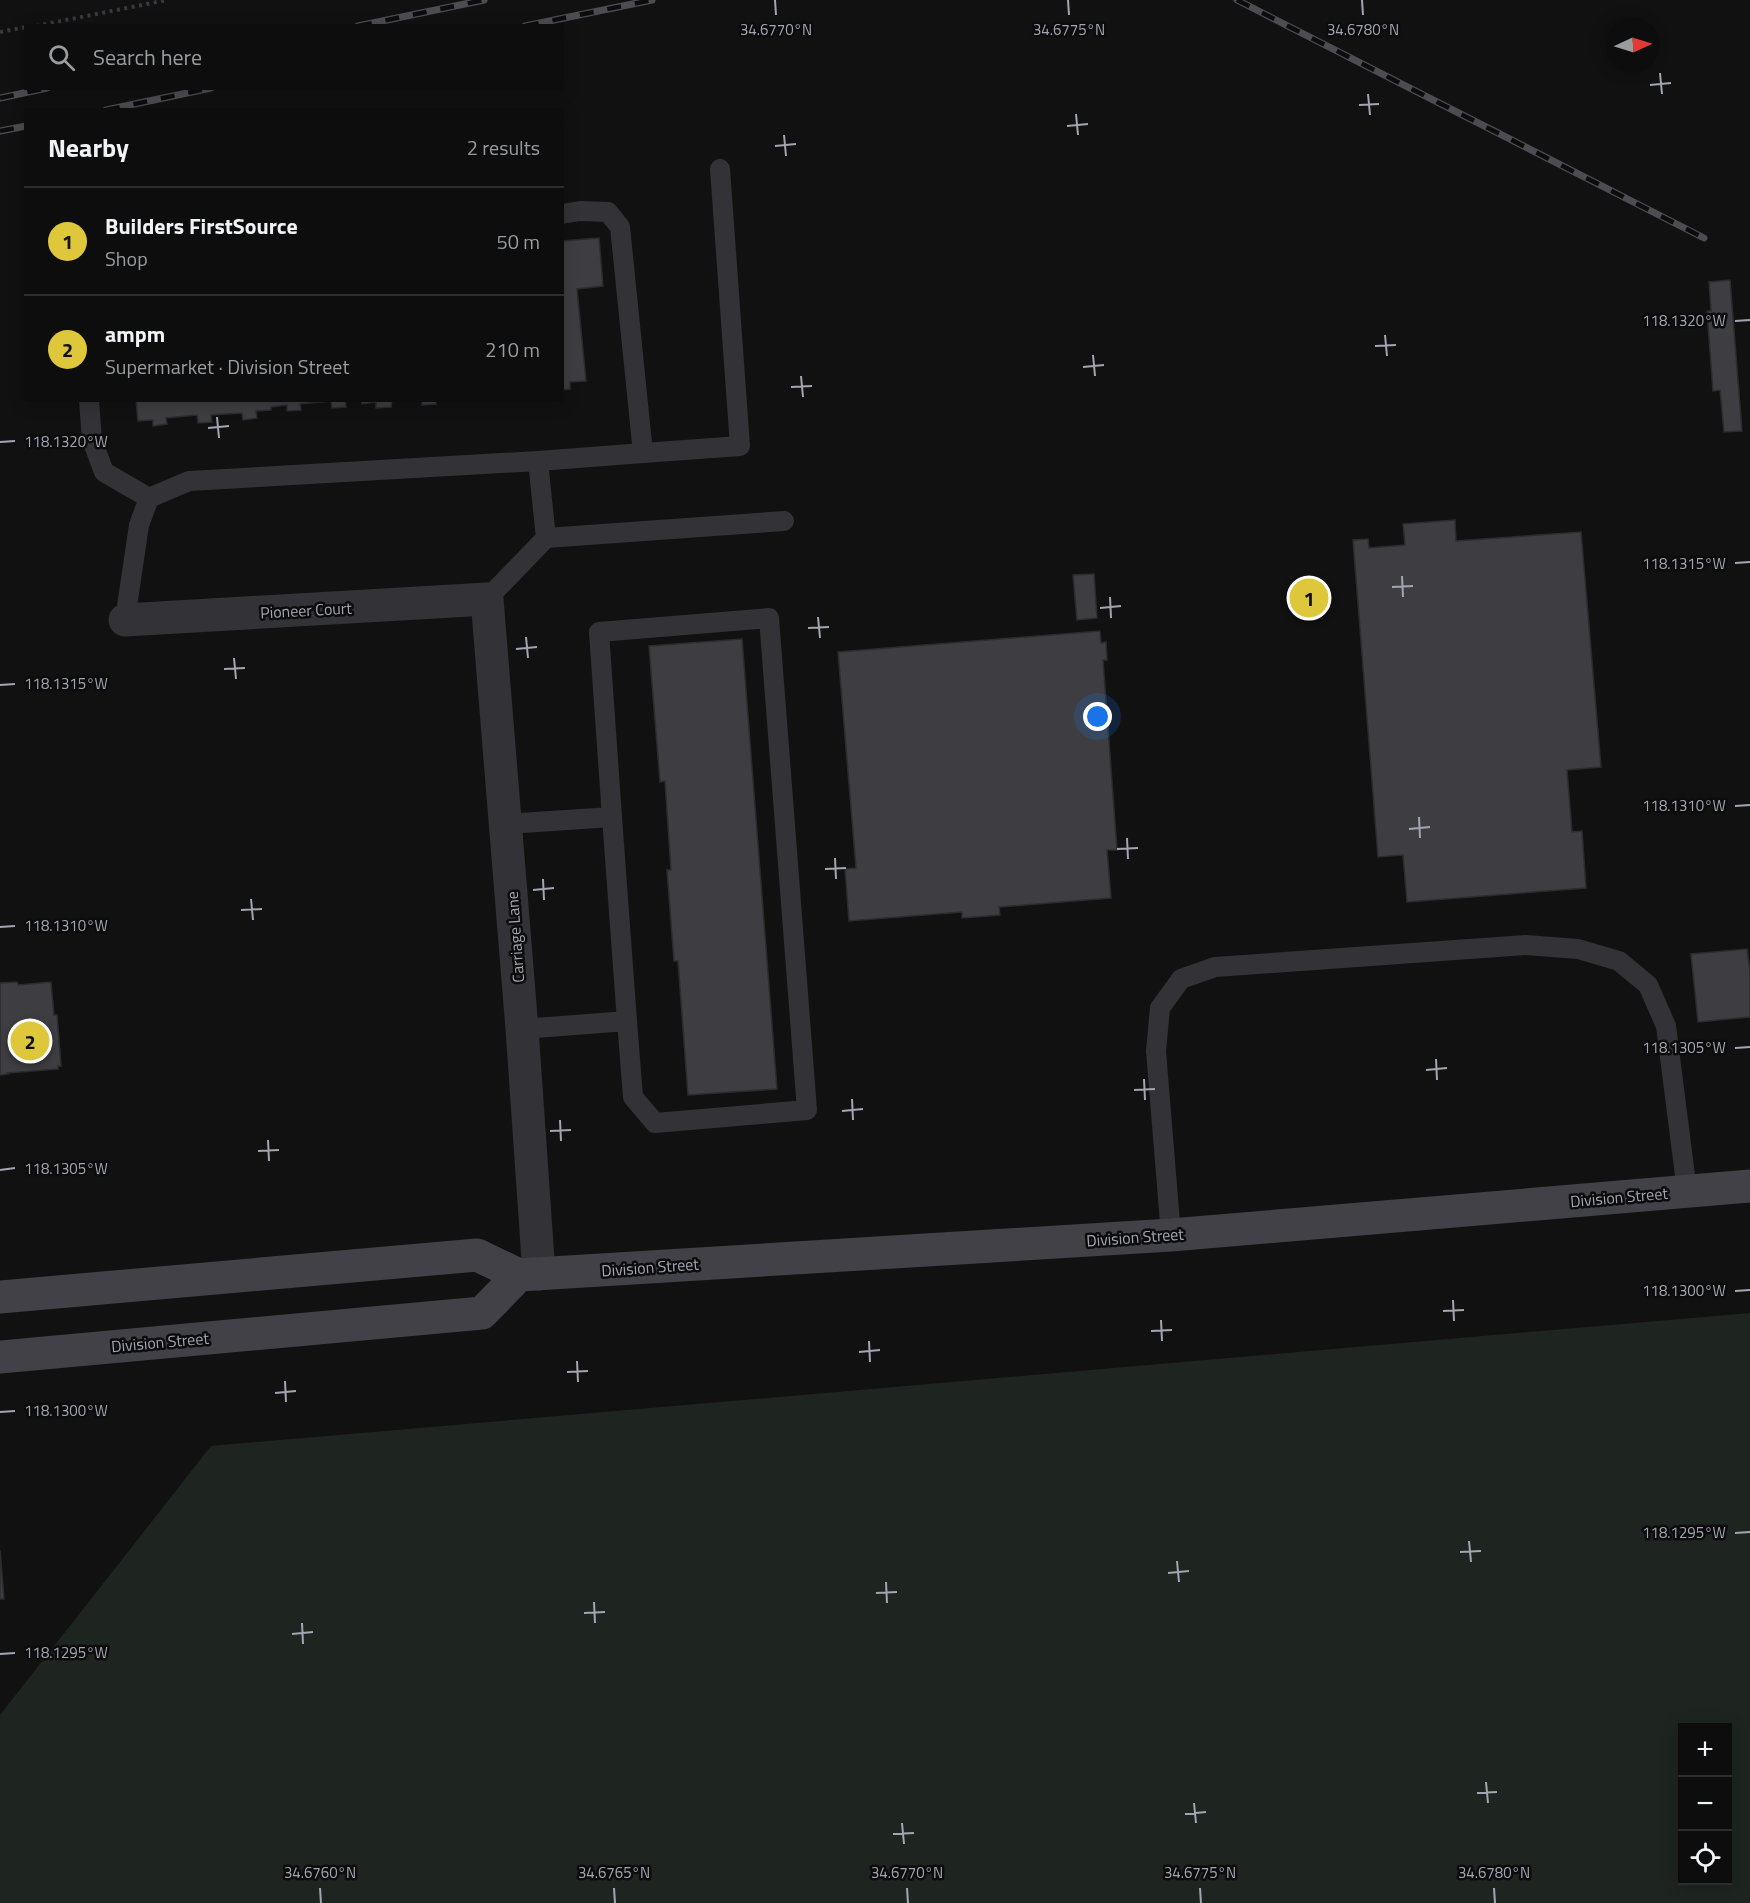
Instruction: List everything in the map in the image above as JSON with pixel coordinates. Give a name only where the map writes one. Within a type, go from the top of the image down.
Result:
[{"type":"main road","name":"Division Street","points":[[0,1297],[477,1255],[529,1275],[1171,1234],[1750,1186]]},
{"type":"main road","name":"Division Street","points":[[0,1357],[482,1313],[529,1275]]},
{"type":"street","name":"Pioneer Court","points":[[125,620],[487,599]]},
{"type":"street","name":"Carriage Lane","points":[[487,599],[522,1029],[529,1275]]},
{"type":"lane","points":[[125,620],[139,525],[148,498],[189,481],[538,461],[740,446],[720,169]]},
{"type":"lane","points":[[564,214],[580,211],[609,212],[620,228],[643,453]]},
{"type":"lane","points":[[89,402],[92,440],[104,472],[148,498]]},
{"type":"lane","points":[[538,461],[546,538]]},
{"type":"lane","points":[[487,599],[546,538],[784,521]]},
{"type":"lane","points":[[769,618],[807,1110],[655,1123],[633,1097],[612,816],[599,632],[769,618]]},
{"type":"lane","points":[[506,824],[612,816]]},
{"type":"lane","points":[[1171,1234],[1156,1051],[1160,1008],[1181,979],[1215,967],[1526,945],[1578,949],[1619,961],[1648,986],[1666,1026],[1687,1191]]},
{"type":"lane","points":[[522,1029],[627,1021]]},
{"type":"path","points":[[46,24],[167,0]]},
{"type":"path","points":[[0,32],[24,27]]},
{"type":"shaded area","points":[[1750,1313],[1750,1903],[0,1903],[0,1715],[211,1446]]},
{"type":"building","points":[[599,238],[603,286],[577,289],[586,381],[570,382],[570,389],[564,390],[564,241]]},
{"type":"building","points":[[1730,280],[1742,431],[1724,432],[1720,390],[1713,391],[1707,311],[1711,311],[1709,282]]},
{"type":"building","points":[[136,402],[321,402],[300,404],[301,410],[287,411],[287,405],[271,407],[271,410],[256,411],[257,418],[243,420],[242,413],[211,415],[212,422],[198,423],[197,415],[166,418],[167,424],[153,426],[153,420],[138,421]]},
{"type":"building","points":[[331,402],[345,402],[346,407],[332,408]]},
{"type":"building","points":[[376,402],[392,402],[391,407],[376,408]]},
{"type":"building","points":[[422,402],[436,402],[436,404],[422,405]]},
{"type":"building","points":[[1455,520],[1456,541],[1581,532],[1601,767],[1567,770],[1572,832],[1582,831],[1586,888],[1407,902],[1403,855],[1378,857],[1353,540],[1368,539],[1369,548],[1405,545],[1403,524]]},
{"type":"building","points":[[1094,574],[1097,618],[1077,620],[1073,575]]},
{"type":"building","points":[[1100,631],[1101,643],[1106,642],[1107,660],[1103,660],[1117,850],[1107,850],[1111,898],[999,907],[1000,915],[962,918],[962,912],[849,921],[845,869],[856,868],[838,652]]},
{"type":"building","points":[[742,639],[777,1089],[688,1095],[678,961],[674,961],[667,870],[671,870],[665,781],[660,782],[649,646]]},
{"type":"building","points":[[1747,949],[1750,971],[1750,1017],[1698,1022],[1691,954]]},
{"type":"building","points":[[17,982],[18,985],[51,982],[54,1015],[57,1015],[61,1066],[58,1066],[58,1069],[0,1075],[0,983]]},
{"type":"building","points":[[0,1550],[4,1599],[0,1599]]},
{"type":"railway","points":[[368,24],[484,0]]},
{"type":"railway","points":[[535,24],[652,0]]},
{"type":"railway","points":[[1237,0],[1704,238]]},
{"type":"railway","points":[[0,98],[38,90]]},
{"type":"railway","points":[[116,108],[201,90]]},
{"type":"railway","points":[[0,131],[24,126]]},
{"type":"place","name":"Builders FirstSource","points":[[1309,598]]},
{"type":"place","name":"ampm","points":[[30,1041]]}]
